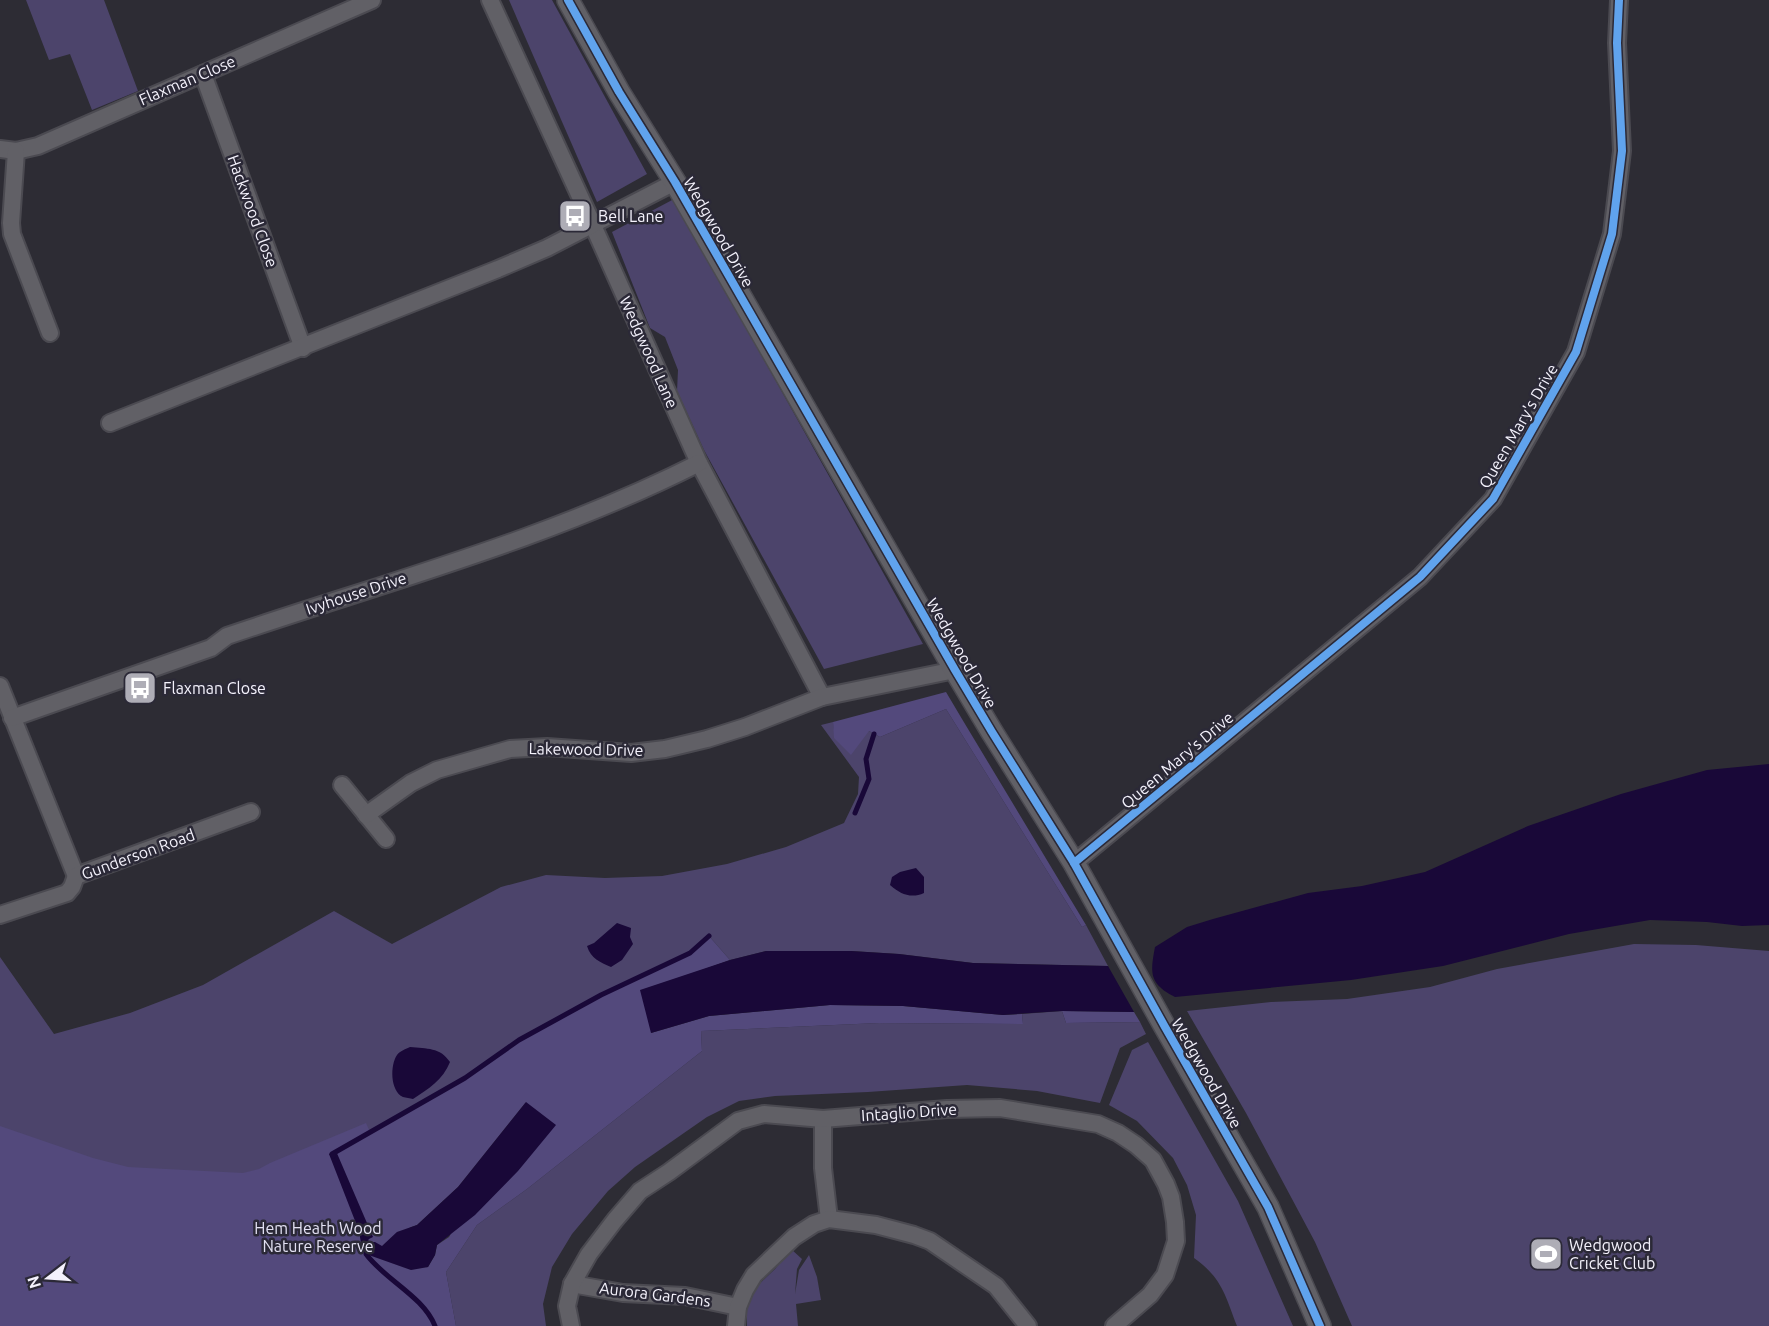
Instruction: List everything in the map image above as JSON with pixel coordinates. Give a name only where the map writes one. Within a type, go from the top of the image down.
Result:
[{"type":"street","name":"Flaxman Close","points":[[8,150],[38,146],[372,0]]},
{"type":"street","name":"Wedgwood Lane","points":[[490,0],[699,463],[822,697]]},
{"type":"street","name":"Wedgwood Drive","points":[[568,0],[619,92],[675,182],[955,670],[1115,933],[1165,1027],[1268,1207],[1320,1326]]},
{"type":"street","name":"Queen Mary's Drive","points":[[1074,863],[1420,577],[1493,499],[1576,352],[1612,234],[1622,151],[1617,43],[1618,0]]},
{"type":"street","name":"Hackwood Close","points":[[203,74],[303,348]]},
{"type":"street","points":[[8,150],[12,234],[50,333]]},
{"type":"street","points":[[110,423],[498,270],[675,182]]},
{"type":"street","name":"Ivyhouse Drive","points":[[12,718],[211,648],[227,636],[565,522],[626,498],[699,463]]},
{"type":"street","name":"Lakewood Drive","points":[[366,815],[411,783],[437,770],[510,749],[547,747],[631,753],[665,749],[745,727],[822,697],[955,670]]},
{"type":"street","points":[[1,690],[76,876]]},
{"type":"street","points":[[342,785],[386,839]]},
{"type":"street","name":"Gunderson Road","points":[[0,915],[67,893],[76,876],[251,812]]},
{"type":"street","name":"Intaglio Drive","points":[[571,1326],[567,1306],[572,1284],[600,1239],[640,1191],[738,1121],[764,1114],[823,1119],[947,1108],[1000,1108],[1098,1124],[1118,1133],[1154,1160],[1171,1197],[1176,1241],[1165,1275],[1156,1289],[1114,1326]]},
{"type":"street","points":[[823,1119],[823,1168],[829,1219]]},
{"type":"street","points":[[736,1326],[738,1307],[754,1275],[790,1240],[814,1224],[829,1219],[876,1225],[930,1241],[996,1286],[1028,1326]]},
{"type":"street","name":"Aurora Gardens","points":[[572,1284],[624,1293],[685,1296],[738,1307]]},
{"type":"green space","points":[[26,0],[104,0],[138,91],[92,110],[70,54],[49,60]]},
{"type":"green space","points":[[509,0],[552,0],[647,174],[597,202]]},
{"type":"green space","points":[[674,199],[923,644],[824,669],[704,450],[677,391],[678,370],[665,337],[650,328],[612,232]]},
{"type":"green space","points":[[946,692],[1086,925],[1082,927],[946,709],[880,737],[869,731],[851,755],[834,738],[833,722]]},
{"type":"green space","points":[[946,709],[1082,927],[1086,925],[1108,966],[973,963],[851,951],[766,951],[730,960],[709,936],[690,953],[601,995],[519,1040],[465,1078],[370,1133],[451,1326],[0,1326],[0,957],[54,1034],[130,1013],[203,985],[334,911],[392,944],[501,887],[546,875],[605,878],[662,876],[727,864],[786,847],[844,823],[858,794],[859,777],[821,725],[833,722],[835,738],[869,731],[880,737]]},
{"type":"green space","name":"Hem Heath Wood Nature Reserve","points":[[709,936],[730,960],[694,973],[651,1033],[709,1016],[830,1005],[903,1006],[1003,1015],[1022,1014],[1023,1024],[879,1023],[701,1031],[702,1051],[527,1189],[477,1225],[446,1272],[456,1326],[0,1326],[0,1126],[93,1158],[128,1167],[243,1173],[259,1169],[366,1123],[370,1132],[465,1078],[519,1040],[601,995],[690,953]],"holes":[[[526,1102],[449,1237],[437,1245],[435,1255],[428,1267],[411,1270],[366,1254],[382,1246],[397,1232],[417,1225],[458,1187]]]},
{"type":"green space","points":[[1634,944],[1696,945],[1769,951],[1769,1326],[1352,1326],[1315,1242],[1246,1113],[1187,1011],[1271,1002],[1347,999],[1430,987],[1497,969]]},
{"type":"green space","points":[[1062,1011],[1066,1023],[1140,1022],[1146,1034],[1120,1048],[1100,1103],[1037,1091],[967,1085],[775,1096],[739,1101],[707,1117],[635,1167],[608,1191],[572,1234],[552,1267],[543,1304],[546,1326],[456,1326],[446,1272],[477,1225],[527,1189],[702,1051],[701,1031],[879,1023],[1023,1024],[1022,1014]]},
{"type":"green space","points":[[1062,1011],[1134,1012],[1140,1022],[1066,1023]]},
{"type":"green space","points":[[1148,1042],[1238,1201],[1293,1326],[1237,1326],[1226,1296],[1217,1280],[1194,1258],[1196,1215],[1187,1185],[1173,1158],[1137,1121],[1109,1105],[1132,1050]]},
{"type":"green space","points":[[791,1249],[802,1259],[797,1269],[795,1294],[799,1270],[809,1255],[817,1277],[821,1300],[796,1304],[798,1326],[747,1326],[747,1305],[756,1287]]},
{"type":"shaded area","points":[[1769,764],[1769,925],[1742,926],[1650,920],[1569,934],[1443,966],[1351,980],[1175,997],[1160,987],[1153,977],[1152,964],[1155,947],[1187,927],[1308,893],[1362,886],[1425,872],[1528,826],[1621,794],[1707,770]]},
{"type":"shaded area","points":[[916,868],[924,877],[924,893],[915,896],[906,895],[890,885],[892,877],[900,872]]},
{"type":"shaded area","points":[[617,923],[631,928],[630,937],[633,944],[622,960],[611,967],[593,957],[587,946],[594,943]]},
{"type":"shaded area","points":[[766,951],[851,951],[973,963],[1108,966],[1134,1012],[1062,1011],[1003,1015],[903,1006],[830,1005],[709,1016],[651,1033],[640,990],[730,960]]},
{"type":"shaded area","points":[[410,1047],[437,1051],[450,1062],[439,1079],[413,1099],[399,1094],[392,1078],[397,1055]]},
{"type":"shaded area","points":[[526,1102],[556,1125],[518,1171],[475,1215],[437,1245],[435,1255],[428,1267],[411,1270],[366,1254],[364,1247],[367,1242],[375,1242],[382,1246],[397,1232],[417,1225],[458,1187]]},
{"type":"shaded area","points":[[336,1151],[373,1237],[361,1243],[359,1231],[329,1154]]},
{"type":"waterway","points":[[855,813],[869,779],[866,759],[874,734]]},
{"type":"waterway","points":[[333,1156],[332,1154],[465,1078],[519,1040],[601,995],[690,953],[709,936]]},
{"type":"waterway","points":[[366,1234],[366,1254],[422,1306],[435,1326]]},
{"type":"cycle path","points":[[568,0],[619,92],[675,182],[955,670],[1074,863],[1268,1207],[1320,1326]]},
{"type":"cycle path","points":[[1074,863],[1420,577],[1493,499],[1576,352],[1612,234],[1622,151],[1617,43],[1619,0]]},
{"type":"place","name":"Bell Lane","points":[[575,216]]},
{"type":"place","name":"Flaxman Close","points":[[140,688]]},
{"type":"place","name":"Wedgwood Cricket Club","points":[[1546,1254]]}]
